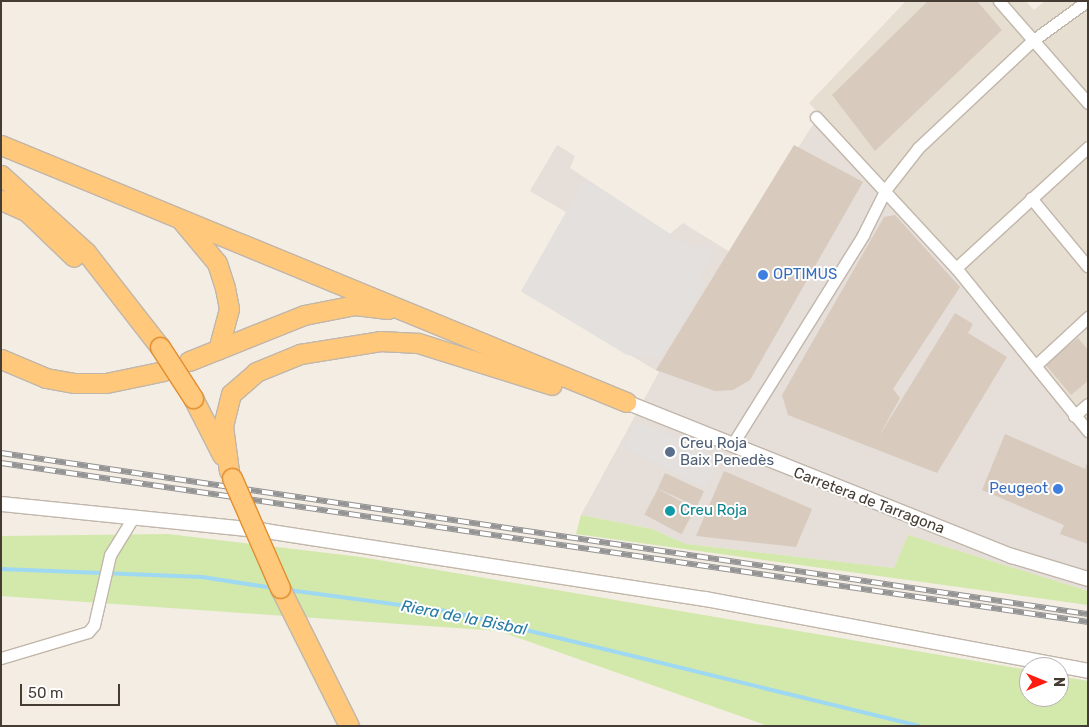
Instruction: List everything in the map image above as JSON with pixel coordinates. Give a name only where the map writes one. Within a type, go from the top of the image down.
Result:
[{"type":"highway","points":[[1,146],[178,216],[402,311],[626,402]]},
{"type":"highway","points":[[1,174],[59,224],[128,303],[160,347],[193,398],[231,474],[312,657],[349,726]]},
{"type":"highway","points":[[1,200],[26,212],[128,303]]},
{"type":"highway","points":[[178,216],[217,263],[225,288],[229,309],[218,350]]},
{"type":"highway","points":[[189,361],[330,308],[356,305],[402,311]]},
{"type":"highway","points":[[231,474],[224,426],[232,394],[256,372],[300,354],[343,345],[380,341],[418,343],[564,389],[626,402]]},
{"type":"highway","points":[[1,359],[46,378],[75,383],[106,383],[164,371]]},
{"type":"street","points":[[999,1],[1088,103]]},
{"type":"street","points":[[732,446],[863,234],[886,189],[918,148],[1032,41],[1087,1]]},
{"type":"street","points":[[816,117],[886,189],[956,268],[1088,431]]},
{"type":"street","points":[[956,268],[1088,147]]},
{"type":"street","points":[[1031,198],[1088,268]]},
{"type":"street","points":[[1036,365],[1088,316]]},
{"type":"street","name":"Carretera de Tarragona","points":[[626,402],[732,446],[1012,556],[1088,579]]},
{"type":"street","points":[[1074,416],[1088,404]]},
{"type":"street","points":[[1,504],[264,530],[705,599],[1088,671]]},
{"type":"street","points":[[1,658],[88,632],[94,625],[110,555],[134,516]]},
{"type":"shaded area","points":[[906,1],[1026,1],[1034,10],[1045,1],[1088,1],[1088,420],[919,221],[809,103]]},
{"type":"shaded area","points":[[820,114],[919,221],[1088,420],[1088,591],[908,535],[894,568],[686,544],[652,529],[581,515],[659,372],[522,292],[566,212],[530,191],[557,145],[575,156],[570,168],[670,234],[683,223],[730,252]]},
{"type":"shaded area","points":[[585,179],[689,246],[716,247],[699,278],[706,283],[661,358],[627,355],[521,291]]},
{"type":"shaded area","name":"Creu Roja Baix Penedès","points":[[635,421],[722,458],[705,488],[624,447]]},
{"type":"green space","points":[[581,515],[652,529],[686,544],[894,568],[908,535],[1088,591],[1088,605],[576,534]]},
{"type":"green space","points":[[168,534],[361,557],[1019,668],[1019,707],[1069,707],[1069,678],[1088,681],[1088,726],[768,726],[499,631],[1,596],[1,536]]},
{"type":"building","points":[[928,1],[977,1],[1002,30],[875,151],[832,95]]},
{"type":"building","name":"OPTIMUS","points":[[794,145],[863,182],[750,380],[733,390],[715,391],[656,370]]},
{"type":"building","points":[[895,215],[960,287],[893,389],[900,398],[878,438],[955,313],[973,324],[968,333],[1007,357],[937,473],[788,415],[782,395],[884,217]]},
{"type":"building","points":[[1078,338],[1088,350],[1088,381],[1071,395],[1045,364]]},
{"type":"building","points":[[1005,434],[1085,469],[1088,461],[1088,544],[1060,534],[1064,525],[982,490]]},
{"type":"building","points":[[724,471],[812,509],[796,547],[696,536]]},
{"type":"building","name":"Creu Roja","points":[[665,473],[704,491],[697,507],[658,488]]},
{"type":"building","name":"Creu Roja","points":[[658,489],[695,509],[681,534],[644,515]]},
{"type":"waterway","name":"Riera de la Bisbal","points":[[1,569],[202,577],[273,588]]},
{"type":"waterway","name":"Riera de la Bisbal","points":[[288,590],[452,612],[918,726]]},
{"type":"railway","points":[[1,453],[1088,614]]},
{"type":"railway","points":[[1,463],[1088,622]]},
{"type":"place","name":"OPTIMUS","points":[[763,275]]},
{"type":"place","name":"Creu Roja Baix Penedès","points":[[670,452]]},
{"type":"place","name":"Peugeot","points":[[1058,489]]},
{"type":"place","name":"Creu Roja","points":[[670,511]]}]
